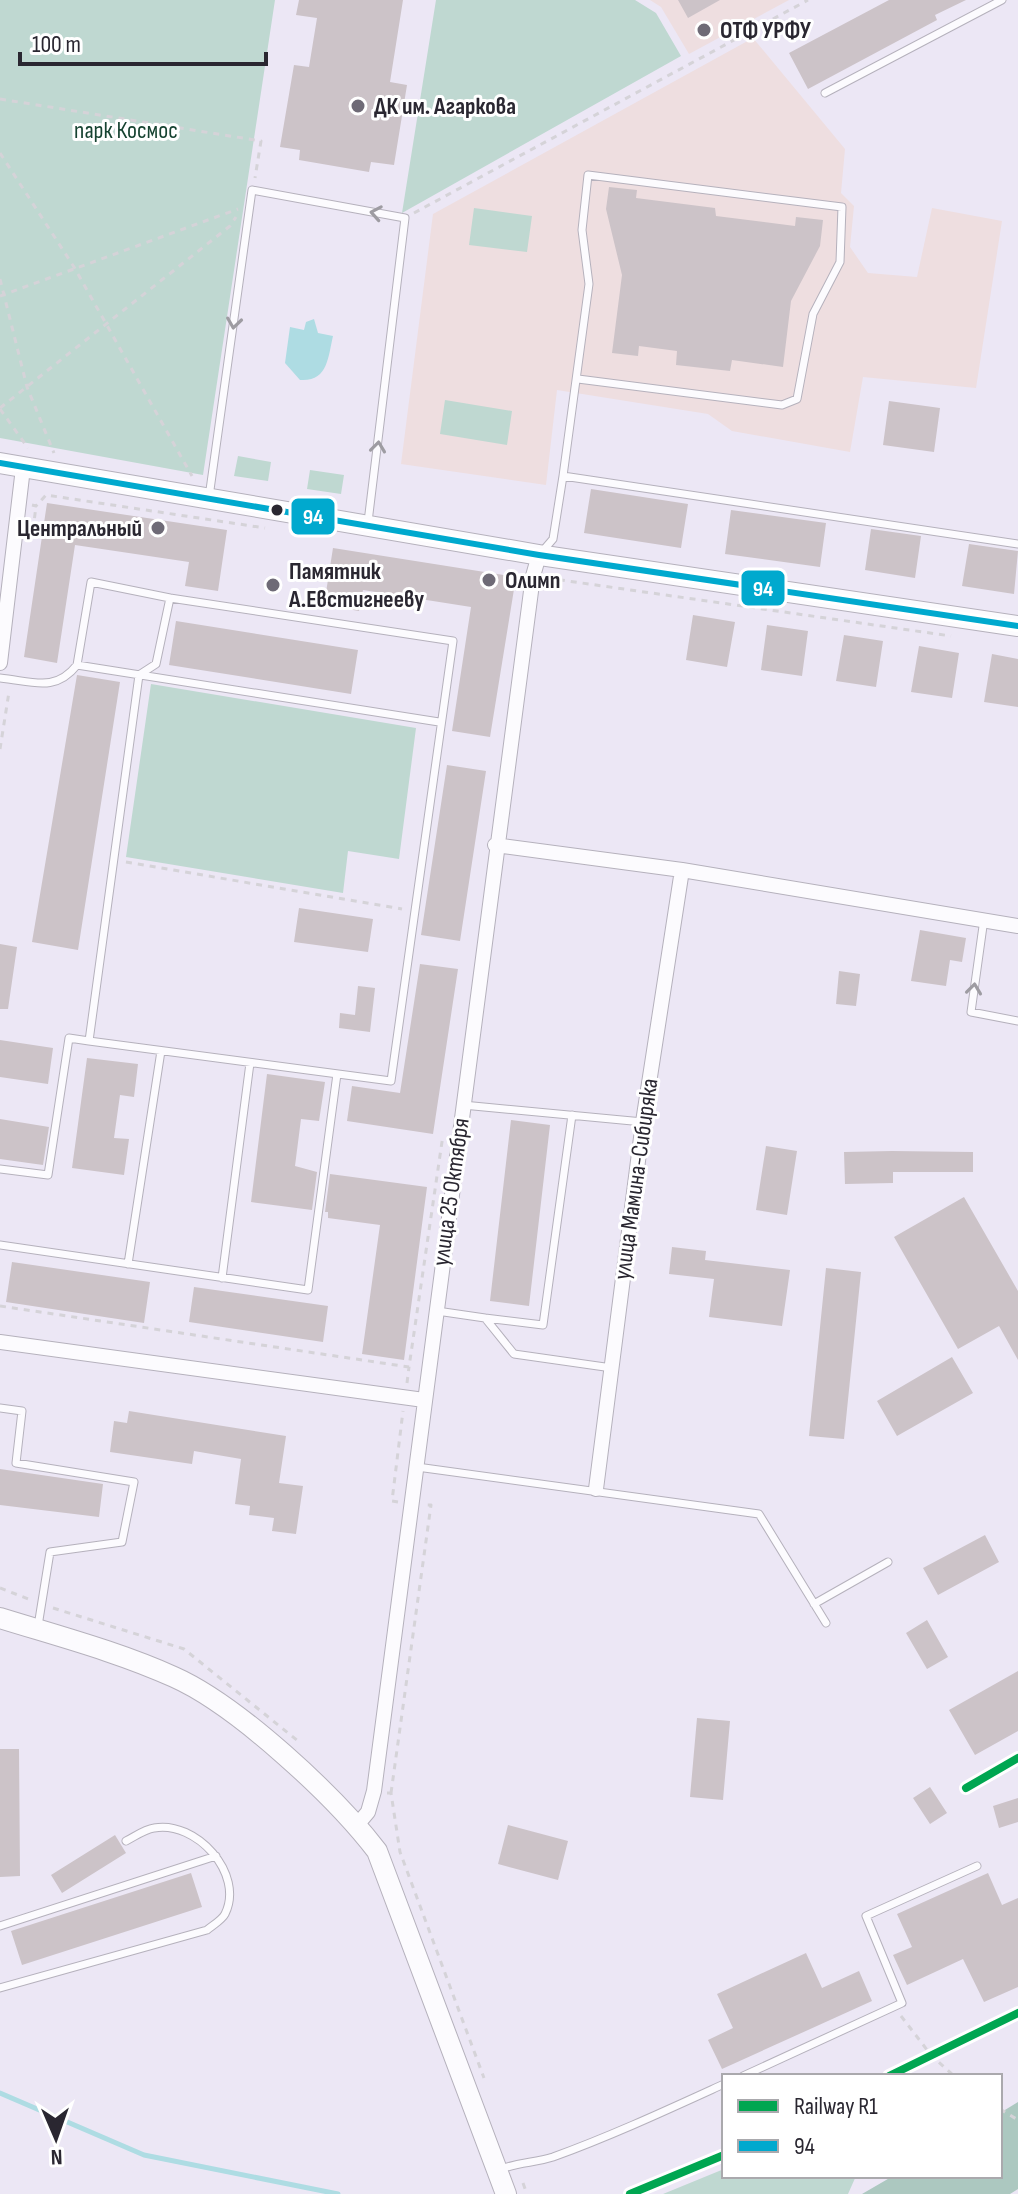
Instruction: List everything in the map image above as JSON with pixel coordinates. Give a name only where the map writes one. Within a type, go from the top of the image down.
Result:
[{"type":"main road","points":[[0,463],[26,458],[539,555],[1018,626]]},
{"type":"main road","points":[[0,1618],[175,1677],[237,1714],[357,1825],[377,1851],[506,2167],[506,2194]]},
{"type":"street","points":[[0,663],[26,458]]},
{"type":"street","name":"улица 25 Октября","points":[[357,1825],[368,1812],[374,1791],[495,845],[533,576],[539,555]]},
{"type":"street","points":[[495,845],[682,870],[1018,926]]},
{"type":"street","name":"улица Мамина-Сибиряка","points":[[596,1489],[643,1122],[682,870]]},
{"type":"street","points":[[0,1342],[424,1400]]},
{"type":"lane","points":[[825,93],[1002,0]]},
{"type":"lane","points":[[539,555],[553,539],[578,379],[589,284],[582,230],[588,175],[842,207],[840,262],[813,314],[797,399],[782,405],[578,379]]},
{"type":"lane","points":[[210,492],[252,190],[405,218],[368,524]]},
{"type":"lane","points":[[563,476],[1018,544]]},
{"type":"lane","points":[[0,678],[46,684],[65,679],[77,665],[91,582],[170,598],[453,641],[439,722],[391,1081],[69,1038],[48,1175],[0,1169]]},
{"type":"lane","points":[[89,1041],[139,675],[156,664],[170,598]]},
{"type":"lane","points":[[77,665],[439,722]]},
{"type":"lane","points":[[984,919],[971,1012],[1018,1021]]},
{"type":"lane","points":[[128,1264],[161,1051]]},
{"type":"lane","points":[[222,1278],[250,1063]]},
{"type":"lane","points":[[0,1245],[308,1290],[337,1074]]},
{"type":"lane","points":[[463,1105],[643,1122]]},
{"type":"lane","points":[[436,1311],[543,1325],[572,1115]]},
{"type":"lane","points":[[485,1318],[514,1354],[612,1368]]},
{"type":"lane","points":[[0,1408],[22,1411],[16,1463],[134,1482],[122,1542],[50,1552],[38,1630]]},
{"type":"lane","points":[[415,1467],[596,1489],[759,1514],[826,1623]]},
{"type":"lane","points":[[814,1604],[888,1562]]},
{"type":"lane","points":[[0,1988],[207,1930],[224,1916],[230,1895],[216,1856],[200,1840],[177,1830],[155,1827],[126,1841]]},
{"type":"lane","points":[[0,1926],[216,1856]]},
{"type":"lane","points":[[747,2074],[902,2003],[866,1916],[977,1866]]},
{"type":"lane","points":[[506,2167],[548,2159],[722,2085]]},
{"type":"path","points":[[405,218],[808,0]]},
{"type":"path","points":[[0,99],[261,141],[252,190]]},
{"type":"path","points":[[0,153],[74,267],[193,479],[210,492]]},
{"type":"path","points":[[2,295],[242,207],[230,226],[0,409],[26,458]]},
{"type":"path","points":[[0,279],[27,387],[54,453],[26,458]]},
{"type":"path","points":[[14,446],[26,458]]},
{"type":"path","points":[[177,476],[193,479]]},
{"type":"path","points":[[62,498],[277,530]]},
{"type":"path","points":[[533,576],[961,637]]},
{"type":"path","points":[[114,859],[414,911]]},
{"type":"path","points":[[0,1306],[409,1367],[443,1134]]},
{"type":"path","points":[[400,1852],[488,2089]]},
{"type":"path","points":[[894,2007],[931,2055],[952,2074]]},
{"type":"path","points":[[506,2167],[527,2194]]},
{"type":"shaded area","name":"ОТФ УРФУ","points":[[650,0],[789,0],[689,54],[661,7]]},
{"type":"shaded area","points":[[753,38],[845,149],[841,193],[854,206],[850,247],[868,273],[917,277],[932,208],[1002,221],[976,388],[863,377],[850,452],[732,431],[708,414],[557,390],[546,485],[401,464],[433,214]]},
{"type":"green space","name":"парк Космос","points":[[0,0],[275,0],[203,475],[0,438]]},
{"type":"green space","points":[[436,0],[635,0],[656,13],[681,56],[402,213]]},
{"type":"green space","points":[[474,208],[532,216],[527,252],[469,245]]},
{"type":"green space","points":[[445,400],[512,411],[507,445],[440,434]]},
{"type":"green space","points":[[238,456],[271,462],[268,481],[234,476]]},
{"type":"green space","points":[[310,470],[344,475],[341,494],[307,489]]},
{"type":"green space","points":[[151,684],[416,728],[399,859],[348,851],[343,893],[126,857]]},
{"type":"green space","points":[[1018,2102],[1018,2189],[1010,2194],[862,2194],[890,2178],[1002,2178],[1002,2112]]},
{"type":"green space","points":[[722,2170],[722,2178],[855,2178],[848,2194],[663,2194]]},
{"type":"water","points":[[314,319],[318,333],[333,336],[330,352],[325,367],[316,377],[300,380],[285,363],[290,327],[304,330],[306,322]]},
{"type":"building","points":[[299,0],[403,0],[390,82],[407,85],[394,165],[371,162],[369,172],[299,160],[300,150],[280,147],[294,65],[309,67],[317,18],[296,15]]},
{"type":"building","points":[[678,0],[720,0],[688,18]]},
{"type":"building","points":[[889,0],[966,0],[935,15],[937,20],[808,89],[789,53]]},
{"type":"building","points":[[609,187],[637,190],[636,198],[715,208],[716,216],[795,226],[796,217],[823,220],[820,246],[791,301],[783,367],[732,360],[730,371],[676,365],[677,351],[639,346],[638,356],[612,353],[622,275],[606,209]]},
{"type":"building","points":[[889,401],[940,408],[934,452],[883,445]]},
{"type":"building","points":[[591,489],[688,504],[681,548],[584,533]]},
{"type":"building","points":[[47,503],[227,530],[218,591],[185,586],[189,562],[75,545],[57,663],[24,657]]},
{"type":"building","points":[[731,510],[826,523],[820,567],[725,554]]},
{"type":"building","points":[[871,529],[921,536],[915,578],[865,570]]},
{"type":"building","points":[[969,544],[1018,551],[1014,594],[962,586]]},
{"type":"building","points":[[333,548],[516,577],[490,737],[452,731],[471,607],[363,590],[359,611],[324,605]]},
{"type":"building","points":[[693,615],[735,622],[727,667],[686,660]]},
{"type":"building","points":[[176,621],[358,650],[351,694],[169,665]]},
{"type":"building","points":[[767,625],[808,631],[802,676],[761,670]]},
{"type":"building","points":[[844,635],[883,641],[876,687],[836,681]]},
{"type":"building","points":[[919,646],[959,653],[952,698],[911,692]]},
{"type":"building","points":[[992,654],[1018,659],[1018,707],[984,702]]},
{"type":"building","points":[[77,675],[120,682],[78,950],[32,942]]},
{"type":"building","points":[[447,765],[486,771],[460,941],[421,935]]},
{"type":"building","points":[[299,908],[373,919],[368,952],[294,942]]},
{"type":"building","points":[[920,930],[966,938],[962,962],[950,960],[946,986],[911,981]]},
{"type":"building","points":[[0,944],[17,947],[8,1009],[0,1009]]},
{"type":"building","points":[[420,964],[458,969],[433,1134],[347,1121],[352,1086],[400,1093]]},
{"type":"building","points":[[839,971],[860,974],[856,1006],[836,1004]]},
{"type":"building","points":[[358,986],[375,988],[370,1032],[339,1028],[340,1013],[355,1015]]},
{"type":"building","points":[[0,1040],[53,1048],[48,1084],[0,1077]]},
{"type":"building","points":[[87,1058],[138,1064],[134,1097],[120,1095],[114,1138],[129,1139],[124,1175],[72,1168]]},
{"type":"building","points":[[267,1074],[325,1082],[319,1121],[301,1119],[295,1166],[317,1172],[312,1210],[251,1202]]},
{"type":"building","points":[[0,1119],[49,1127],[43,1165],[0,1159]]},
{"type":"building","points":[[511,1120],[550,1125],[529,1306],[490,1301]]},
{"type":"building","points":[[766,1146],[797,1151],[787,1215],[756,1210]]},
{"type":"building","points":[[844,1152],[973,1152],[973,1172],[893,1172],[893,1183],[845,1184]]},
{"type":"building","points":[[330,1174],[427,1187],[404,1360],[362,1354],[380,1225],[328,1218],[328,1212],[325,1212]]},
{"type":"building","points":[[964,1197],[1018,1291],[1018,1360],[999,1326],[958,1349],[894,1237]]},
{"type":"building","points":[[672,1247],[706,1251],[705,1260],[790,1270],[782,1326],[709,1317],[714,1279],[669,1274]]},
{"type":"building","points":[[12,1262],[150,1282],[144,1323],[6,1302]]},
{"type":"building","points":[[826,1268],[861,1272],[844,1439],[809,1436]]},
{"type":"building","points":[[194,1287],[328,1306],[323,1342],[189,1322]]},
{"type":"building","points":[[952,1357],[973,1393],[897,1436],[877,1401]]},
{"type":"building","points":[[129,1411],[286,1436],[279,1483],[303,1486],[296,1534],[272,1531],[274,1518],[249,1515],[250,1506],[235,1504],[241,1459],[194,1451],[192,1464],[110,1452],[114,1421],[127,1423]]},
{"type":"building","points":[[0,1469],[103,1484],[99,1517],[0,1505]]},
{"type":"building","points":[[985,1535],[999,1562],[938,1595],[923,1568]]},
{"type":"building","points":[[927,1620],[948,1657],[927,1669],[906,1633]]},
{"type":"building","points":[[1018,1671],[1018,1731],[975,1755],[949,1710]]},
{"type":"building","points":[[697,1718],[730,1721],[723,1800],[690,1797]]},
{"type":"building","points":[[0,1749],[19,1749],[20,1876],[0,1877]]},
{"type":"building","points":[[930,1787],[947,1813],[930,1824],[913,1798]]},
{"type":"building","points":[[1018,1798],[1018,1822],[999,1828],[993,1806]]},
{"type":"building","points":[[508,1825],[568,1841],[558,1880],[498,1864]]},
{"type":"building","points":[[115,1835],[126,1853],[62,1893],[51,1875]]},
{"type":"building","points":[[191,1873],[202,1907],[22,1965],[11,1931]]},
{"type":"building","points":[[988,1873],[1002,1905],[1018,1898],[1018,1987],[984,2002],[963,1959],[907,1985],[893,1955],[912,1947],[897,1914]]},
{"type":"building","points":[[806,1953],[822,1988],[859,1971],[872,2001],[722,2069],[708,2040],[733,2028],[717,1994]]},
{"type":"waterway","points":[[0,2093],[144,2155],[338,2194]]},
{"type":"rail line","name":"R1","points":[[966,1788],[1018,1758]]},
{"type":"rail line","name":"R1","points":[[893,2074],[1018,2013]]},
{"type":"rail line","name":"R1","points":[[630,2194],[722,2156]]},
{"type":"transit line","name":"94","points":[[0,463],[539,555],[1018,626]]},
{"type":"place","name":"ОТФ УРФУ","points":[[704,30]]},
{"type":"place","name":"ДК им. Агаркова","points":[[358,106]]},
{"type":"place","name":"Центральный","points":[[158,528]]},
{"type":"place","name":"Олимп","points":[[489,580]]},
{"type":"place","name":"Памятник А.Евстигнееву","points":[[273,585]]}]
